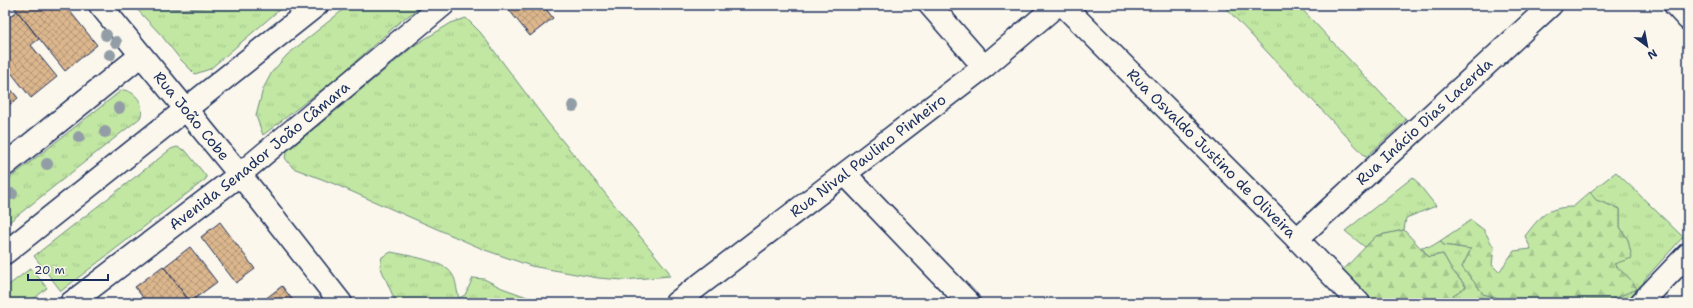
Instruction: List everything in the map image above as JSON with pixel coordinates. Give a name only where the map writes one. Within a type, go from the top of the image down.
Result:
[{"type":"street","name":"Rua João Cobe","points":[[100,5],[341,303]]},
{"type":"street","points":[[5,253],[317,5]]},
{"type":"street","name":"Avenida Senador João Câmara","points":[[71,303],[239,175],[443,5]]},
{"type":"street","points":[[930,5],[984,67]]},
{"type":"street","name":"Rua Nival Paulino Pinheiro","points":[[676,303],[984,67],[1057,5]]},
{"type":"street","name":"Rua Osvaldo Justino de Oliveira","points":[[1063,5],[1359,303]]},
{"type":"street","name":"Rua Inácio Dias Lacerda","points":[[1297,239],[1551,5]]},
{"type":"street","points":[[1675,5],[1688,19]]},
{"type":"street","points":[[5,165],[140,56]]},
{"type":"street","points":[[845,174],[969,303]]},
{"type":"street","points":[[1641,303],[1688,254]]},
{"type":"green space","points":[[133,5],[182,9],[247,5],[285,5],[210,69],[195,74]]},
{"type":"green space","points":[[349,5],[424,5],[402,20],[338,77],[263,135],[256,116],[263,89],[272,72],[287,55]]},
{"type":"green space","points":[[1223,5],[1298,5],[1406,120],[1366,157]]},
{"type":"green space","points":[[466,18],[480,32],[548,123],[669,272],[670,276],[623,280],[598,278],[531,266],[485,250],[332,183],[293,168],[285,158],[287,151],[415,45],[451,23]]},
{"type":"green space","points":[[122,90],[132,93],[141,104],[142,113],[140,118],[8,223],[5,219],[5,182]]},
{"type":"green space","points":[[177,147],[186,151],[206,176],[206,179],[61,291],[34,256],[171,149]]},
{"type":"green space","points":[[1616,172],[1683,237],[1645,279],[1639,294],[1625,303],[1579,303],[1586,300],[1610,300],[1631,280],[1613,264],[1628,240],[1620,227],[1620,209],[1595,200],[1590,192]]},
{"type":"green space","points":[[1413,177],[1436,206],[1406,218],[1404,230],[1376,236],[1365,247],[1345,231]]},
{"type":"green space","points":[[1590,192],[1596,200],[1620,209],[1620,227],[1628,240],[1632,258],[1614,264],[1631,280],[1637,289],[1610,300],[1586,300],[1579,303],[1505,303],[1498,298],[1483,294],[1462,267],[1471,249],[1444,245],[1440,241],[1471,220],[1484,230],[1494,248],[1492,265],[1499,272],[1514,251],[1531,249],[1525,236],[1544,214],[1564,207],[1573,207]]},
{"type":"green space","points":[[1404,230],[1429,257],[1443,254],[1452,270],[1466,287],[1453,295],[1454,303],[1374,303],[1342,271],[1376,236]]},
{"type":"green space","points":[[1440,241],[1444,245],[1471,249],[1462,267],[1483,294],[1498,298],[1505,303],[1454,303],[1453,295],[1466,286],[1452,270],[1443,254],[1429,257],[1421,247],[1432,246]]},
{"type":"green space","points":[[391,252],[424,259],[448,269],[455,280],[459,298],[465,295],[473,278],[484,279],[502,288],[544,303],[396,303],[380,266],[382,257]]},
{"type":"green space","points":[[31,268],[47,288],[30,302],[5,303],[5,288]]},
{"type":"building","points":[[17,5],[65,5],[97,45],[65,71],[14,7]]},
{"type":"building","points":[[505,5],[543,5],[553,18],[530,36]]},
{"type":"building","points":[[17,11],[39,39],[31,45],[57,77],[31,98],[5,65],[5,21]]},
{"type":"building","points":[[5,82],[18,98],[5,108]]},
{"type":"building","points":[[220,222],[255,269],[236,283],[201,237]]},
{"type":"building","points":[[190,247],[217,282],[190,302],[164,267]]},
{"type":"building","points":[[163,266],[191,303],[147,303],[135,287]]},
{"type":"building","points":[[282,286],[295,303],[260,303]]}]
